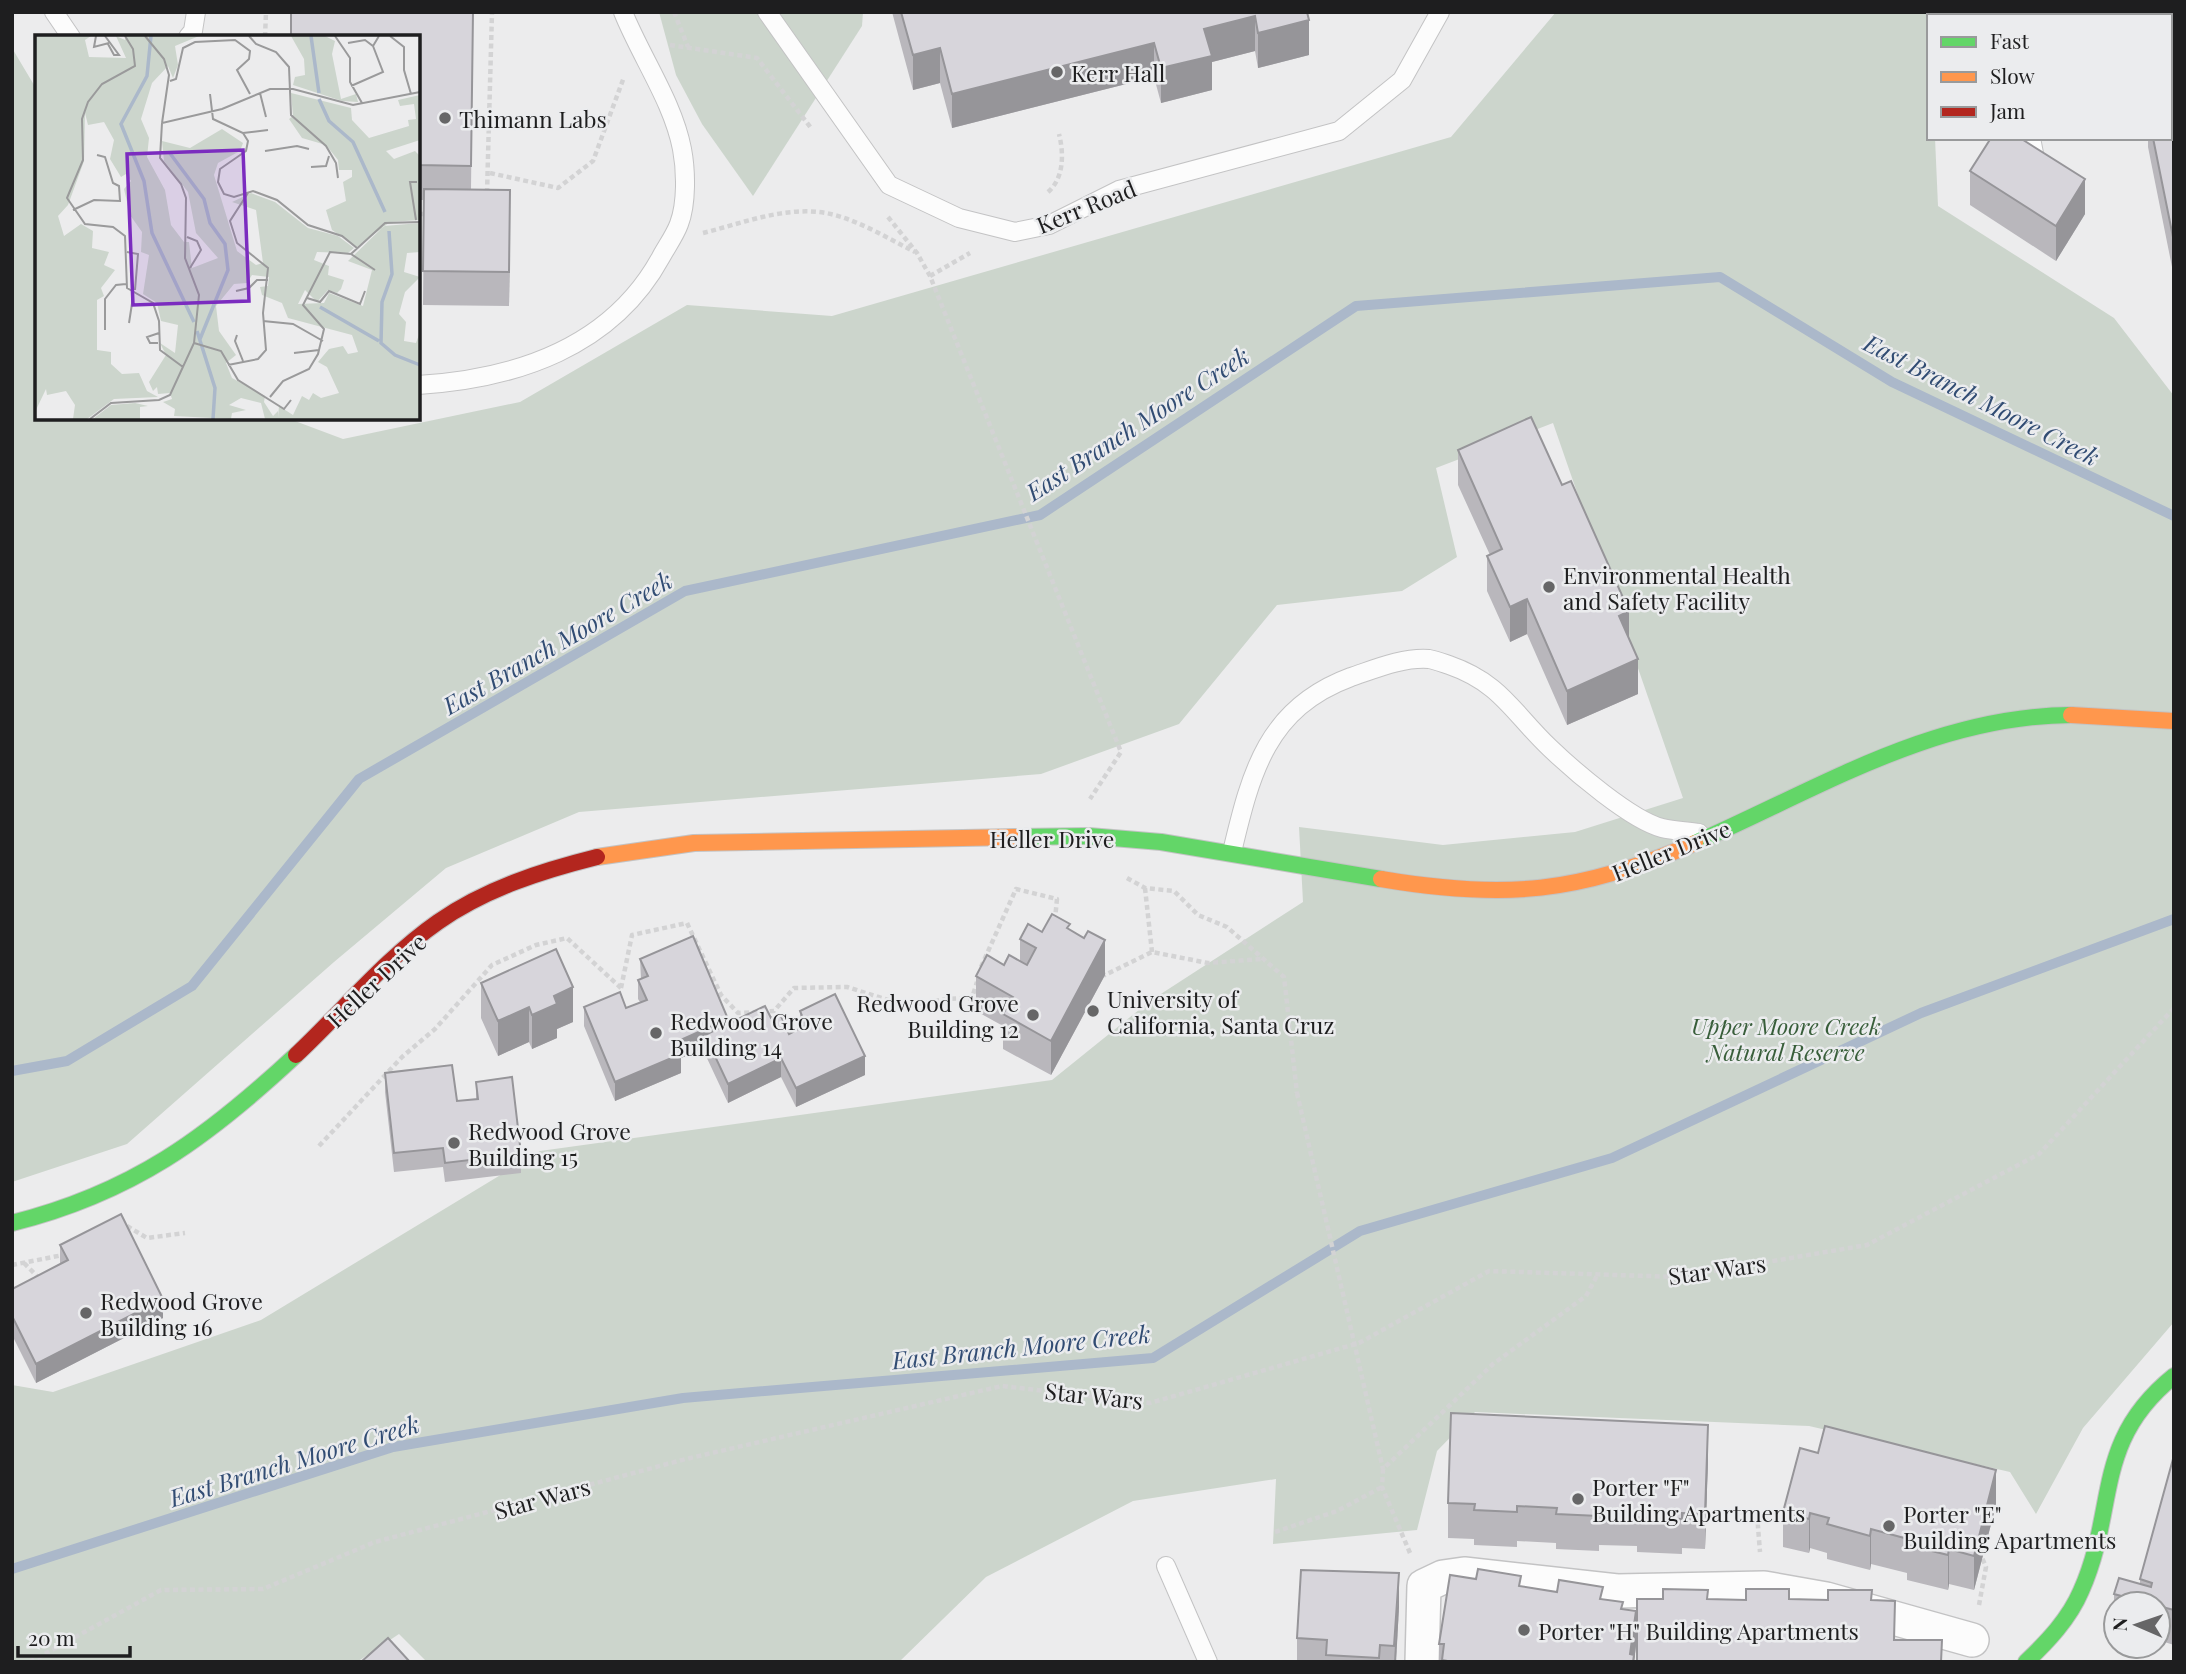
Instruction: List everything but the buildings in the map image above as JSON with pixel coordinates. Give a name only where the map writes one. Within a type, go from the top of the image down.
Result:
[{"type":"main road","name":"Heller Drive","points":[[12,1223],[71,1209],[135,1181],[176,1155],[233,1113],[285,1066],[409,943],[456,910],[516,881],[560,866],[662,845],[779,840],[1089,836],[1143,839],[1232,852],[1432,888],[1533,891],[1611,876],[1661,858],[1882,755],[1954,730],[2070,714],[2134,716],[2174,721]]},
{"type":"main road","points":[[2026,1662],[2068,1618],[2087,1577],[2116,1445],[2138,1407],[2174,1376]]},
{"type":"street","points":[[1422,1662],[1424,1586],[1443,1577],[1464,1574],[1617,1591],[1764,1588],[1826,1599],[1972,1640]]},
{"type":"lane","points":[[54,12],[70,35]]},
{"type":"lane","points":[[190,35],[193,31],[196,12]]},
{"type":"lane","points":[[420,385],[501,374],[545,360],[591,336],[630,304],[652,273],[680,223],[684,198],[682,150],[669,107],[640,55],[623,12]]},
{"type":"lane","name":"Kerr Road","points":[[767,12],[889,186],[986,228],[1015,232],[1049,225],[1119,190],[1339,131],[1402,79],[1440,12]]},
{"type":"lane","points":[[2031,140],[2038,171]]},
{"type":"lane","points":[[1232,852],[1246,794],[1258,764],[1289,713],[1338,682],[1387,664],[1429,659],[1465,671],[1494,687],[1549,747],[1602,794],[1660,828],[1713,834]]},
{"type":"lane","points":[[1166,1566],[1208,1662]]},
{"type":"path","points":[[265,35],[266,12]]},
{"type":"path","points":[[485,206],[490,173],[492,12]]},
{"type":"path","points":[[674,12],[689,48]]},
{"type":"path","points":[[665,45],[757,58]]},
{"type":"path","points":[[490,173],[558,188],[593,161],[628,66]]},
{"type":"path","points":[[1052,190],[1060,172],[1063,148],[1059,134]]},
{"type":"path","points":[[703,233],[792,212],[826,214],[856,223],[918,253]]},
{"type":"path","points":[[883,212],[918,253],[930,275],[1121,752],[1104,779]]},
{"type":"path","points":[[420,214],[431,214]]},
{"type":"path","points":[[930,275],[970,253]]},
{"type":"path","points":[[1121,875],[1145,888],[1174,891],[1198,915],[1227,927],[1284,977],[1297,1093],[1383,1469],[1382,1486],[1424,1586]]},
{"type":"path","points":[[1145,888],[1152,952]]},
{"type":"path","points":[[319,1146],[402,1057],[435,1029],[492,965],[536,945],[568,938],[621,988],[632,935],[687,923],[721,995],[738,1013],[774,1011],[794,989],[847,987],[907,1006],[946,999],[972,998],[985,954],[1016,889],[1057,899],[1054,928]]},
{"type":"path","points":[[1097,970],[1105,975],[1152,952],[1208,963],[1262,959]]},
{"type":"path","name":"Star Wars","points":[[30,1662],[161,1590],[262,1589],[375,1542],[686,1459],[1002,1386],[1150,1403],[1359,1343],[1489,1271],[1679,1278],[1867,1245],[2039,1154],[2174,1008]]},
{"type":"path","points":[[123,1224],[147,1238],[186,1233]]},
{"type":"path","points":[[49,1289],[23,1262],[60,1257],[69,1252]]},
{"type":"path","points":[[1383,1469],[1493,1364],[1586,1296],[1598,1274]]},
{"type":"path","points":[[1275,1532],[1337,1511],[1382,1486]]},
{"type":"path","points":[[1724,1511],[1756,1514]]},
{"type":"path","points":[[1978,1548],[1986,1567]]},
{"type":"green space","points":[[659,12],[863,12],[862,26],[753,196],[702,124],[676,75]]},
{"type":"green space","name":"University of California, Santa Cruz","points":[[1556,12],[1929,12],[1927,140],[1935,140],[1938,206],[2114,318],[2174,396],[2174,1322],[2083,1428],[2036,1514],[2010,1472],[1809,1426],[1475,1412],[1437,1451],[1417,1530],[1273,1544],[1276,1479],[1133,1501],[986,1577],[899,1662],[427,1662],[399,1634],[357,1662],[12,1662],[12,1385],[53,1392],[261,1320],[540,1151],[1052,1080],[1150,1001],[1303,902],[1299,827],[1443,845],[1575,832],[1683,798],[1553,423],[1436,468],[1457,557],[1402,591],[1277,605],[1179,724],[1041,774],[579,812],[446,868],[334,962],[127,1144],[12,1182],[12,48],[35,87],[35,420],[292,420],[343,439],[520,402],[687,305],[832,316],[1451,137]]},
{"type":"waterway","name":"East Branch Moore Creek","points":[[12,1071],[67,1061],[192,986],[359,779],[685,591],[1040,515],[1356,306],[1720,277],[1892,382],[2174,516]]},
{"type":"waterway","name":"East Branch Moore Creek","points":[[12,1569],[393,1447],[683,1398],[1153,1358],[1360,1231],[1612,1158],[1921,1013],[2174,919]]},
{"type":"traffic: fast","points":[[1695,843],[1877,759],[1924,742],[1971,728],[2020,719],[2071,715]]},
{"type":"traffic: fast","points":[[1016,837],[1089,836],[1161,842],[1381,879]]},
{"type":"traffic: fast","points":[[12,1223],[94,1196],[166,1159],[231,1112],[296,1055]]},
{"type":"traffic: fast","points":[[2026,1662],[2057,1629],[2076,1601],[2092,1561],[2118,1451],[2130,1426],[2148,1401],[2174,1376]]},
{"type":"traffic: slow","points":[[2071,715],[2174,721]]},
{"type":"traffic: slow","points":[[597,857],[694,843],[1016,837]]},
{"type":"traffic: slow","points":[[1381,879],[1466,889],[1541,888],[1615,873],[1695,843]]},
{"type":"traffic: jam","points":[[296,1055],[400,952],[456,910],[514,882],[597,857]]},
{"type":"place","name":"Kerr Hall","points":[[1057,72]]},
{"type":"place","name":"Thimann Labs","points":[[445,118]]},
{"type":"place","name":"Environmental Health and Safety Facility","points":[[1549,587]]},
{"type":"place","name":"University of California, Santa Cruz","points":[[1093,1011]]},
{"type":"place","name":"Redwood Grove Building 12","points":[[1033,1015]]},
{"type":"place","name":"Redwood Grove Building 14","points":[[656,1033]]},
{"type":"place","name":"Redwood Grove Building 15","points":[[454,1143]]},
{"type":"place","name":"Redwood Grove Building 16","points":[[86,1313]]},
{"type":"place","name":"Porter \"F\" Building Apartments","points":[[1578,1499]]},
{"type":"place","name":"Porter \"E\" Building Apartments","points":[[1889,1526]]},
{"type":"place","name":"Porter \"H\" Building Apartments","points":[[1524,1630]]},
{"type":"park label","name":"Upper Moore Creek Natural Reserve","points":[[1786,1038]]}]
